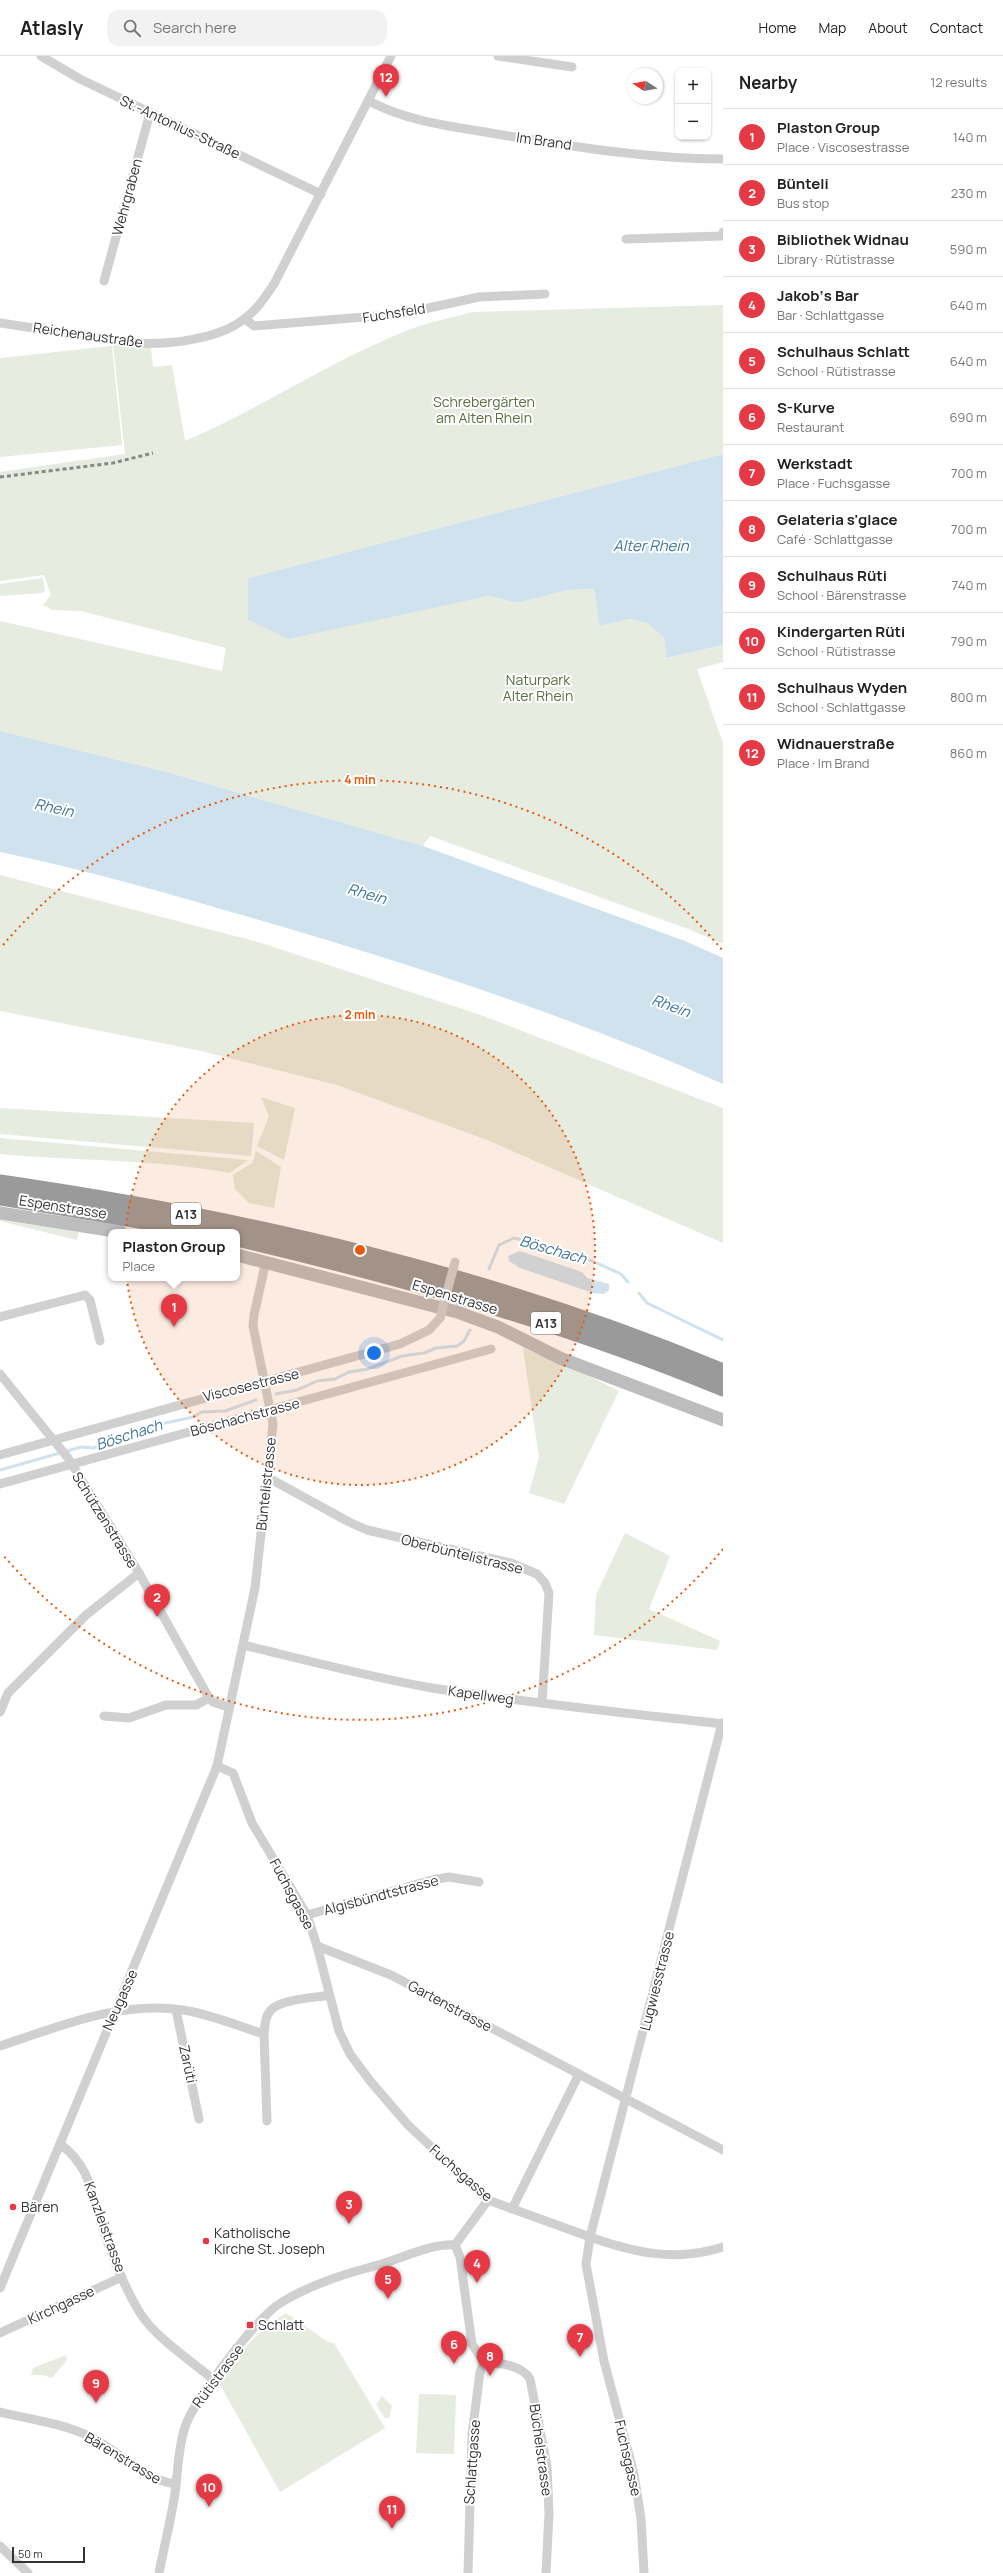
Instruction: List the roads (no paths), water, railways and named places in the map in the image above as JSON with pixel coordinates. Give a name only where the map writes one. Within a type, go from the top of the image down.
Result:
[{"type":"highway","name":"A13","points":[[0,1183],[100,1198],[218,1219],[355,1252],[505,1294],[675,1352],[723,1372]]},
{"type":"highway","name":"A13","points":[[0,1196],[194,1229]]},
{"type":"highway","name":"A13","points":[[240,1239],[373,1271],[498,1306],[674,1368],[723,1388]]},
{"type":"street","name":"St.-Antonius-Straße","points":[[41,56],[80,79],[321,194]]},
{"type":"street","points":[[380,56],[390,58]]},
{"type":"street","points":[[498,56],[572,67]]},
{"type":"street","name":"Reichenaustraße","points":[[0,323],[134,343],[155,344],[220,332],[245,319],[259,306],[274,284],[390,58]]},
{"type":"street","name":"Im Brand","points":[[369,101],[395,113],[417,119],[534,140],[675,159],[723,158]]},
{"type":"street","name":"Wehrgraben","points":[[104,281],[150,113]]},
{"type":"street","points":[[626,239],[722,236],[723,232]]},
{"type":"street","name":"Fuchsfeld","points":[[245,319],[254,326],[352,320],[404,313],[479,298],[545,294]]},
{"type":"street","name":"Espenstrasse","points":[[0,1213],[108,1230]]},
{"type":"street","name":"Espenstrasse","points":[[240,1256],[266,1261],[457,1312],[498,1327],[560,1358],[723,1420]]},
{"type":"street","name":"Büntelistrasse","points":[[228,1707],[244,1645],[255,1588],[273,1424],[263,1384],[254,1315],[266,1261]]},
{"type":"street","name":"Viscosestrasse","points":[[0,1455],[54,1441],[195,1399],[263,1384],[400,1344],[429,1330],[440,1318],[455,1262]]},
{"type":"street","points":[[0,1317],[85,1296],[90,1300],[100,1341]]},
{"type":"street","name":"Böschachstrasse","points":[[0,1484],[69,1461],[235,1418],[270,1411],[491,1349]]},
{"type":"street","name":"Schützenstrasse","points":[[0,1374],[69,1461],[139,1573],[209,1698]]},
{"type":"street","name":"Oberbüntelistrasse","points":[[268,1476],[349,1522],[367,1530],[511,1563],[537,1574],[545,1583],[549,1593],[542,1703]]},
{"type":"street","points":[[0,1712],[8,1693],[86,1615],[139,1573]]},
{"type":"street","name":"Kapellweg","points":[[244,1645],[356,1673],[425,1686],[542,1703],[722,1723]]},
{"type":"street","points":[[104,1716],[129,1718],[166,1705],[196,1705],[209,1698],[213,1702],[228,1707]]},
{"type":"street","name":"Neugasse","points":[[0,2288],[218,1766],[228,1707]]},
{"type":"street","name":"Lugwiesstrasse","points":[[590,2237],[627,2098],[722,1723]]},
{"type":"street","name":"Fuchsgasse","points":[[218,1766],[233,1773],[252,1823],[307,1916],[317,1946],[339,2031],[350,2054],[371,2082],[408,2125],[488,2200],[590,2237],[586,2264],[604,2361],[634,2474],[641,2519],[644,2573]]},
{"type":"street","name":"Algisbündtstrasse","points":[[307,1916],[432,1880],[449,1877],[479,1882]]},
{"type":"street","name":"Gartenstrasse","points":[[317,1946],[336,1951],[391,1975],[627,2098],[723,2150]]},
{"type":"street","points":[[267,2121],[264,2034],[266,2018],[271,2009],[281,2004],[329,1995]]},
{"type":"street","points":[[0,2046],[87,2018],[151,2008],[176,2010],[264,2034]]},
{"type":"street","name":"Zarüti","points":[[176,2010],[199,2119]]},
{"type":"street","points":[[512,2208],[579,2074]]},
{"type":"street","name":"Kanzleistrasse","points":[[60,2144],[76,2158],[86,2175],[96,2199],[104,2234],[122,2277],[144,2319],[213,2379]]},
{"type":"street","points":[[484,2362],[472,2344],[460,2257],[455,2245],[488,2200]]},
{"type":"street","points":[[590,2237],[637,2252],[662,2255],[693,2254],[723,2247]]},
{"type":"street","name":"Rütistrasse","points":[[159,2573],[176,2484],[184,2429],[194,2406],[213,2379],[281,2302],[307,2288],[344,2274],[437,2246],[455,2245]]},
{"type":"street","name":"Kirchgasse","points":[[0,2333],[122,2277]]},
{"type":"street","name":"Schlattgasse","points":[[468,2573],[472,2434],[480,2372],[484,2362]]},
{"type":"street","name":"Büchelstrasse","points":[[484,2362],[519,2368],[526,2372],[530,2379],[547,2466],[549,2513],[546,2573]]},
{"type":"street","name":"Bärenstrasse","points":[[0,2412],[78,2431],[112,2449],[156,2480],[176,2484]]},
{"type":"street","points":[[0,2546],[28,2573]]},
{"type":"water","name":"Alter Rhein","points":[[723,454],[723,645],[667,658],[664,638],[649,624],[630,619],[599,626],[594,589],[568,590],[517,603],[489,596],[288,639],[248,620],[248,578]]},
{"type":"water","name":"Rhein","points":[[0,731],[167,772],[423,846],[685,941],[723,958],[723,1084],[613,1038],[501,996],[444,977],[330,941],[137,885],[0,852]]},
{"type":"water","points":[[520,1251],[582,1272],[587,1278],[609,1284],[609,1290],[604,1294],[593,1293],[520,1268],[509,1261],[508,1256]]},
{"type":"waterway","name":"Böschach","points":[[489,1269],[499,1245],[514,1238],[551,1247],[565,1255],[590,1260],[621,1274],[628,1282]]},
{"type":"waterway","name":"Böschach","points":[[639,1293],[647,1303],[723,1340]]},
{"type":"waterway","name":"Böschach","points":[[276,1394],[297,1390],[317,1381],[335,1379],[349,1372],[368,1369],[402,1356],[424,1353],[436,1348],[457,1346],[464,1341],[470,1330]]},
{"type":"waterway","name":"Böschach","points":[[0,1470],[81,1447],[94,1448],[110,1438],[122,1439],[161,1424],[193,1417],[202,1412],[225,1411],[256,1400]]},
{"type":"railway","points":[[0,477],[113,463],[153,453]]},
{"type":"place","name":"Widnauerstraße","points":[[386,97]]},
{"type":"place","name":"Plaston Group","points":[[174,1327]]},
{"type":"place","name":"Bünteli","points":[[157,1617]]},
{"type":"place","name":"Bären","points":[[13,2207]]},
{"type":"place","name":"Bibliothek Widnau","points":[[349,2224]]},
{"type":"place","name":"Katholische Kirche St. Joseph","points":[[206,2241]]},
{"type":"place","name":"Jakob‘s Bar","points":[[477,2283]]},
{"type":"place","name":"Schulhaus Schlatt","points":[[388,2299]]},
{"type":"place","name":"Schlatt","points":[[250,2325]]},
{"type":"place","name":"Werkstadt","points":[[580,2357]]},
{"type":"place","name":"S-Kurve","points":[[454,2364]]},
{"type":"place","name":"Gelateria s'glace","points":[[490,2376]]},
{"type":"place","name":"Schulhaus Rüti","points":[[96,2403]]},
{"type":"place","name":"Kindergarten Rüti","points":[[209,2507]]},
{"type":"place","name":"Schulhaus Wyden","points":[[392,2529]]},
{"type":"park label","name":"Schrebergärten am Alten Rhein","points":[[484,410]]},
{"type":"park label","name":"Naturpark Alter Rhein","points":[[538,688]]}]
